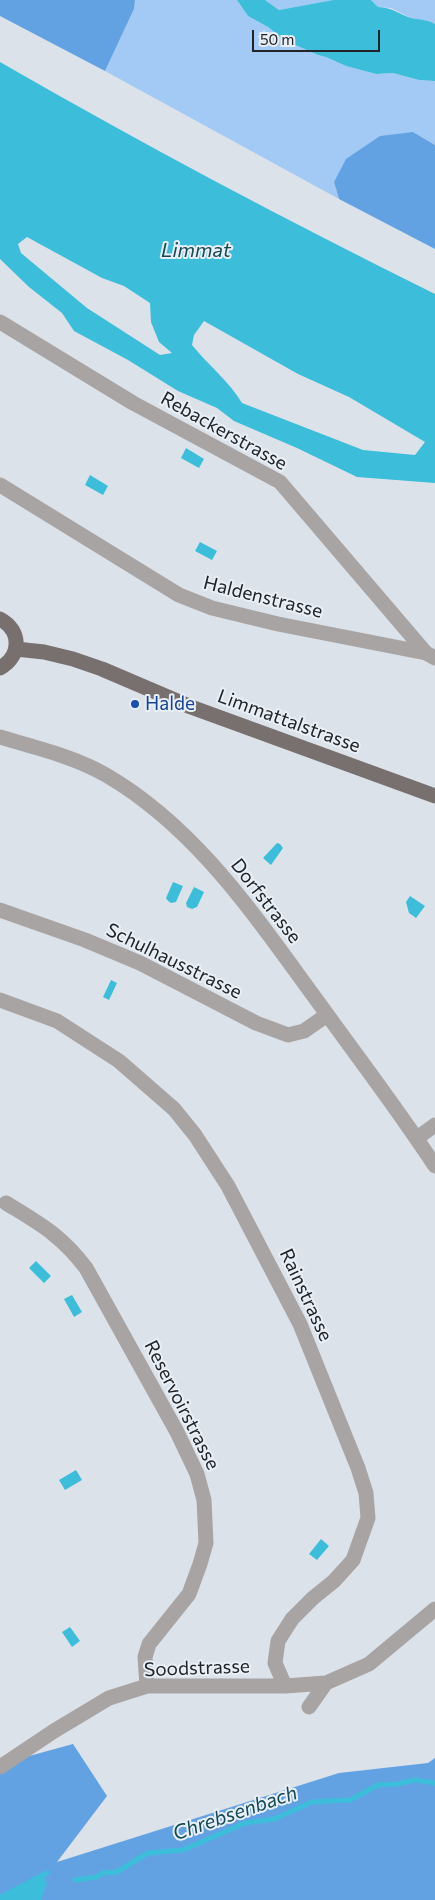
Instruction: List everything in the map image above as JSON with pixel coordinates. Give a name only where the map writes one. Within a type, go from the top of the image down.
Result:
[{"type":"main road","points":[[0,620],[9,625],[14,632],[16,640],[16,649],[8,664],[0,668]]},
{"type":"main road","name":"Limmattalstrasse","points":[[16,649],[66,657],[102,669],[191,707],[435,796]]},
{"type":"street","name":"Rebackerstrasse","points":[[0,322],[133,404],[280,482],[430,656]]},
{"type":"street","name":"Haldenstrasse","points":[[0,485],[180,595],[212,608],[430,656]]},
{"type":"street","name":"Dorfstrasse","points":[[0,737],[65,756],[106,775],[138,796],[198,848],[248,906],[417,1138],[435,1166]]},
{"type":"street","name":"Schulhausstrasse","points":[[0,910],[85,940],[140,963],[256,1023],[288,1035],[304,1031],[327,1015]]},
{"type":"street","name":"Rainstrasse","points":[[0,1000],[57,1021],[82,1036],[118,1061],[174,1109],[199,1141],[228,1186],[300,1324],[358,1468],[366,1493],[368,1518],[354,1560],[334,1582],[313,1598],[292,1618],[278,1641],[275,1663],[284,1686]]},
{"type":"street","points":[[417,1138],[435,1125]]},
{"type":"street","name":"Reservoirstrasse","points":[[6,1203],[54,1233],[72,1249],[86,1268],[177,1432],[197,1474],[204,1500],[206,1543],[189,1594],[149,1644],[144,1657],[147,1686]]},
{"type":"street","points":[[309,1708],[326,1683],[369,1664],[435,1609]]},
{"type":"street","name":"Soodstrasse","points":[[0,1767],[54,1731],[109,1698],[147,1686],[284,1686],[326,1683]]},
{"type":"shaded area","points":[[0,0],[135,0],[134,9],[105,71],[0,16]]},
{"type":"shaded area","points":[[135,0],[237,0],[248,16],[268,27],[284,40],[318,55],[346,66],[376,74],[393,73],[419,80],[435,81],[435,145],[413,132],[334,182],[339,199],[105,71],[134,9]]},
{"type":"shaded area","points":[[265,0],[333,0],[279,10]]},
{"type":"shaded area","points":[[371,0],[435,0],[435,24],[409,17],[391,8],[378,7]]},
{"type":"shaded area","points":[[413,132],[435,145],[435,249],[339,199],[334,182],[346,159],[380,136]]},
{"type":"shaded area","points":[[73,1744],[107,1796],[57,1862],[339,1773],[428,1763],[435,1758],[435,1900],[0,1900],[0,1764]]},
{"type":"water","points":[[237,0],[265,0],[279,10],[333,0],[371,0],[378,7],[390,9],[408,17],[432,22],[435,24],[435,81],[419,80],[393,73],[376,74],[346,66],[318,55],[284,40],[268,27],[248,16]]},
{"type":"water","name":"Limmat","points":[[0,62],[107,123],[435,294],[435,483],[357,477],[297,448],[234,421],[217,408],[178,391],[128,360],[74,331],[62,313],[29,287],[0,259]],"holes":[[[27,237],[102,278],[124,286],[150,303],[151,322],[159,342],[172,353],[160,355],[87,308],[21,253],[18,244]],[[204,321],[298,374],[349,397],[425,442],[415,455],[363,450],[242,403],[231,387],[192,345],[194,335]]]},
{"type":"water","points":[[186,448],[204,459],[199,468],[181,458]]},
{"type":"water","points":[[90,475],[108,486],[103,495],[85,485]]},
{"type":"water","points":[[200,542],[217,551],[212,560],[195,551]]},
{"type":"water","points":[[277,843],[283,848],[271,865],[263,858]]},
{"type":"water","points":[[173,882],[183,886],[176,902],[171,903],[166,898]]},
{"type":"water","points":[[194,887],[204,892],[197,907],[192,909],[187,907],[186,903]]},
{"type":"water","points":[[410,896],[425,906],[416,918],[409,913],[406,902]]},
{"type":"water","points":[[111,980],[117,983],[109,1000],[103,997]]},
{"type":"water","points":[[36,1261],[51,1276],[44,1283],[29,1268]]},
{"type":"water","points":[[72,1295],[82,1312],[74,1317],[64,1299]]},
{"type":"water","points":[[76,1470],[82,1480],[65,1490],[59,1480]]},
{"type":"water","points":[[321,1539],[329,1546],[317,1560],[309,1554]]},
{"type":"water","points":[[70,1627],[80,1641],[72,1647],[62,1632]]},
{"type":"water","points":[[41,1873],[47,1883],[41,1900],[0,1900],[0,1895]]},
{"type":"waterway","name":"Chrebsenbach","points":[[75,1880],[96,1877],[105,1872],[115,1873],[148,1853],[183,1850],[245,1823],[274,1819],[312,1802],[350,1800],[378,1785],[397,1784],[415,1780],[435,1783]]},
{"type":"waterway","name":"Chrebsenbach","points":[[37,1879],[47,1873]]},
{"type":"place","name":"Halde","points":[[135,704]]}]
